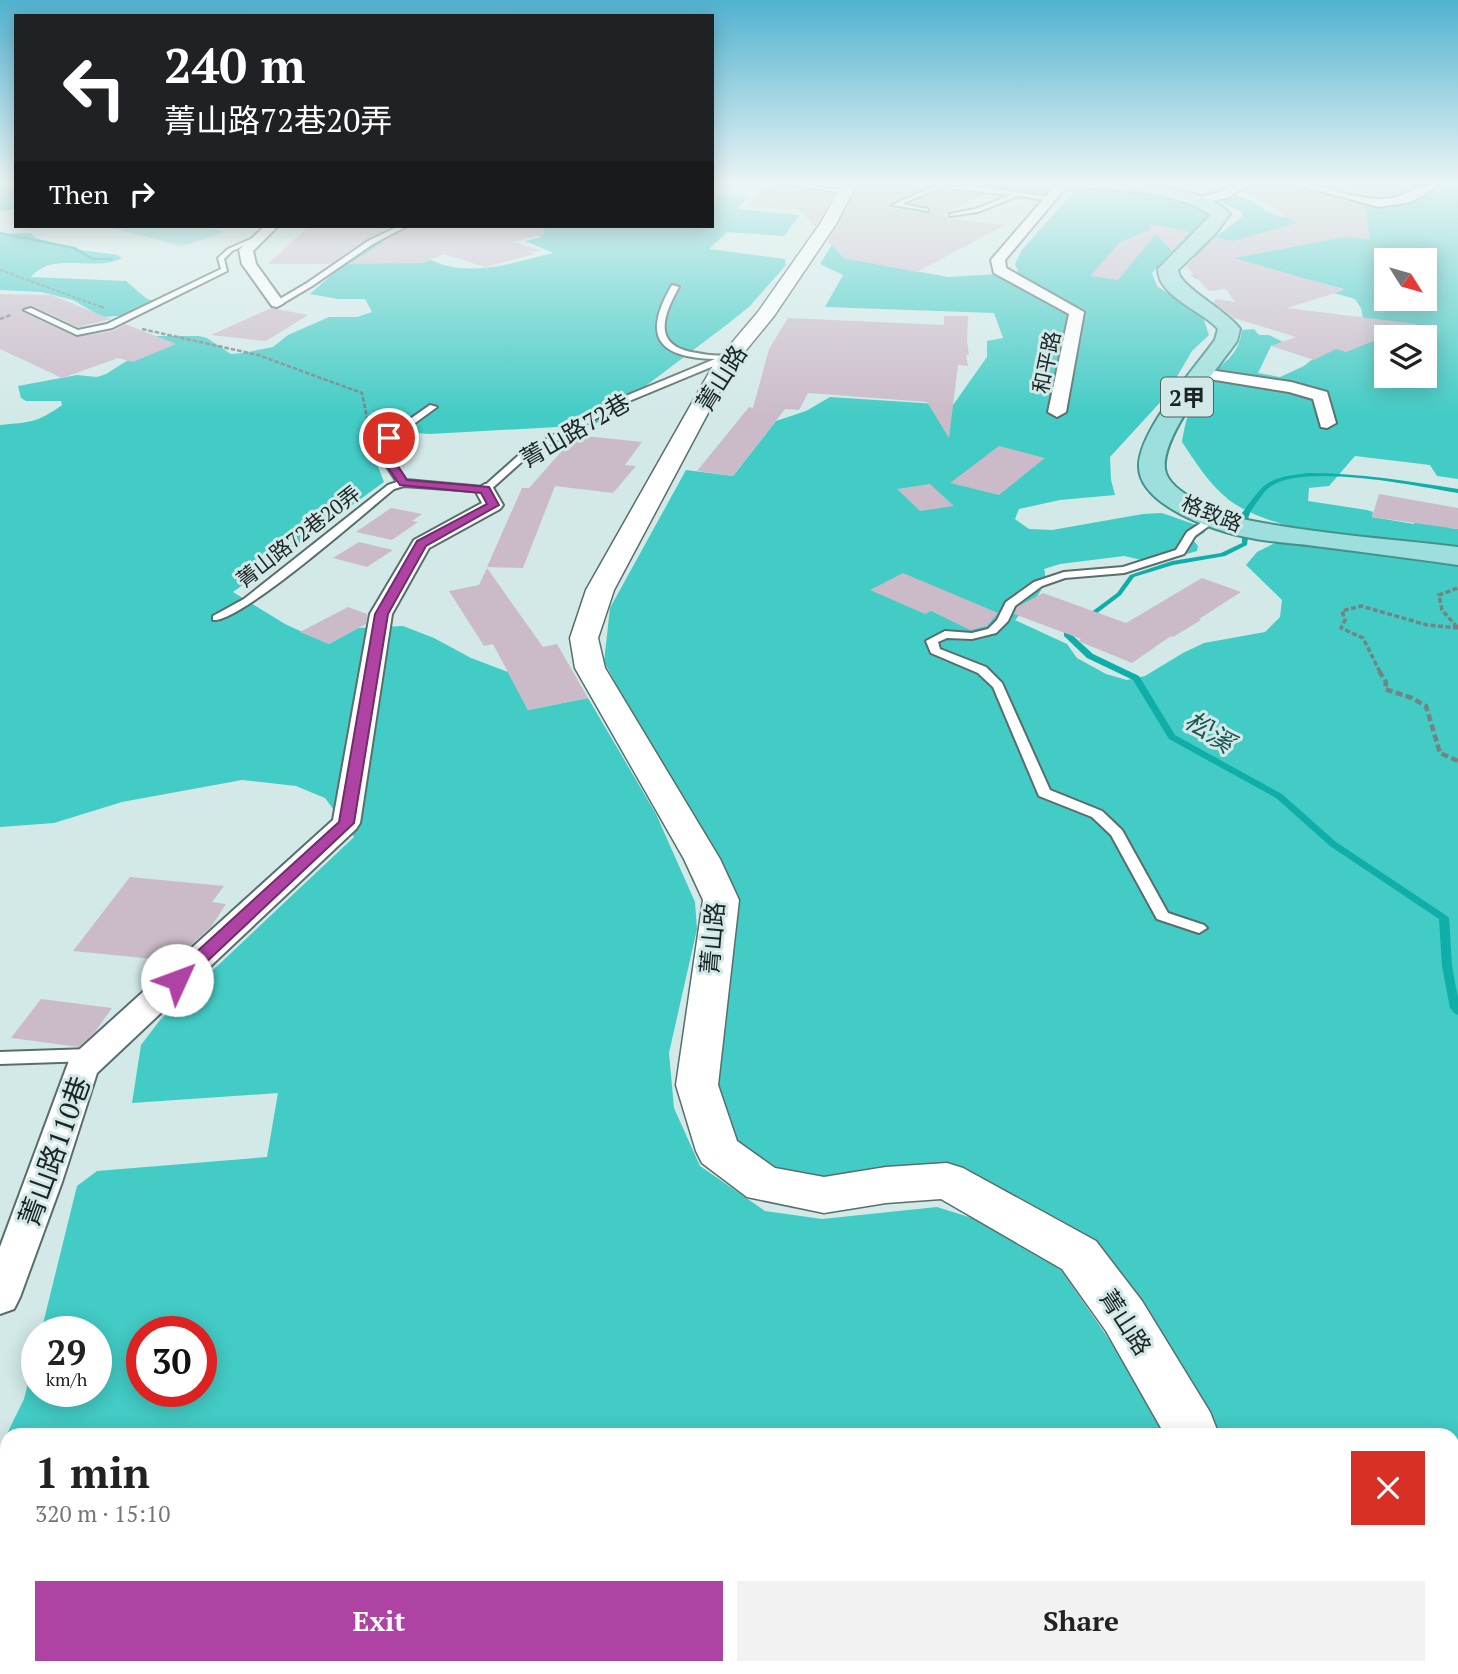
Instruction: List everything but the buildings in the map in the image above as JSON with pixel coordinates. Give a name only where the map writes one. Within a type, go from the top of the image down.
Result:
[{"type":"main road","name":"格致路","points":[[1175,259],[1168,276],[1182,294],[1212,312],[1229,330],[1226,341],[1161,433],[1154,453],[1152,471],[1162,487],[1180,503],[1213,518],[1259,530],[1458,556]]},
{"type":"street","points":[[248,259],[278,303]]},
{"type":"street","name":"菁山路","points":[[804,259],[765,316],[730,356],[600,590],[584,638],[590,668],[702,859],[721,900],[697,1085],[718,1151],[763,1184],[824,1195],[886,1185],[947,1181],[1079,1255],[1124,1316],[1190,1428]]},
{"type":"street","name":"和平路","points":[[999,259],[999,270],[1077,312],[1072,348],[1063,372],[1057,412]]},
{"type":"street","points":[[1203,374],[1291,387],[1321,396],[1327,423]]},
{"type":"street","name":"菁山路72巷","points":[[93,1055],[346,823],[381,614],[421,544],[493,505],[485,490]]},
{"type":"street","name":"菁山路110巷","points":[[0,1297],[44,1182],[82,1067],[93,1055]]},
{"type":"lane","points":[[28,310],[77,333],[109,326],[225,270],[219,259]]},
{"type":"lane","points":[[278,303],[298,294],[346,259]]},
{"type":"lane","points":[[675,287],[660,314],[658,331],[661,338],[669,346],[687,354],[730,356]]},
{"type":"lane","name":"菁山路72巷","points":[[485,490],[523,456],[619,402],[730,356]]},
{"type":"lane","points":[[433,407],[389,438],[383,453],[404,483],[485,490]]},
{"type":"lane","name":"菁山路72巷20弄","points":[[217,618],[248,601],[391,487],[404,483]]},
{"type":"lane","points":[[1199,928],[1163,916],[1117,833],[1097,814],[1044,793],[998,686],[982,670],[935,651],[932,641],[945,634],[972,636],[992,631],[1002,621],[1010,604],[1038,584],[1064,575],[1124,570],[1180,552],[1191,534],[1213,518]]},
{"type":"lane","name":"菁山路110巷","points":[[0,1058],[93,1055]]},
{"type":"path","points":[[0,270],[113,312],[121,319],[153,333],[258,355],[362,393],[367,418],[362,434]]},
{"type":"path","points":[[1458,587],[1439,596],[1438,600],[1441,611],[1458,628]]},
{"type":"path","points":[[1458,628],[1427,625],[1361,606],[1342,611],[1345,620],[1341,628],[1363,638],[1373,662],[1386,682],[1385,689],[1426,706],[1431,714],[1433,735],[1440,753],[1458,761]]},
{"type":"shaded area","points":[[0,259],[119,259],[99,264],[51,265],[40,269],[31,277],[126,281],[147,299],[161,305],[134,315],[102,317],[73,300],[41,292],[0,290]]},
{"type":"shaded area","points":[[350,259],[429,259],[461,268],[488,268],[529,259],[785,259],[786,265],[750,306],[594,425],[430,434],[386,431],[369,443],[384,482],[233,592],[285,624],[329,644],[358,628],[403,626],[434,638],[471,658],[508,672],[528,710],[588,698],[656,814],[695,902],[697,929],[669,1053],[674,1108],[700,1166],[765,1211],[822,1219],[937,1207],[1010,1230],[1062,1271],[1128,1367],[1160,1428],[10,1428],[21,1405],[112,1407],[112,1316],[45,1316],[77,1186],[97,1171],[267,1157],[278,1093],[132,1103],[141,1045],[160,1020],[354,837],[325,798],[296,786],[242,780],[122,802],[54,823],[0,827],[0,425],[33,421],[62,405],[61,401],[26,401],[21,398],[18,386],[77,375],[97,377],[106,374],[136,355],[157,336],[199,336],[207,338],[231,354],[243,353],[273,347],[288,335],[329,317],[357,317],[372,312],[365,299],[338,299],[310,294]]},
{"type":"shaded area","points":[[823,259],[850,259],[948,277],[1014,273],[1018,271],[1015,264],[1017,259],[1165,259],[1152,273],[1157,286],[1203,317],[1209,335],[1192,351],[1165,397],[1110,457],[1115,495],[1060,500],[1019,509],[1015,519],[1029,529],[1052,530],[1162,513],[1205,528],[1205,532],[1193,540],[1198,546],[1197,551],[1155,563],[1124,556],[1060,564],[1044,569],[1041,590],[1015,620],[1067,644],[1077,658],[1106,674],[1127,680],[1145,676],[1204,643],[1265,632],[1280,617],[1282,600],[1246,565],[1257,552],[1279,541],[1458,563],[1458,1428],[1206,1428],[1168,1353],[977,1185],[812,1185],[770,1172],[731,1143],[713,1086],[735,902],[604,662],[610,608],[686,470],[733,476],[776,421],[806,411],[830,397],[953,405],[987,357],[987,341],[1003,338],[994,313],[825,307],[843,275],[820,264]]},
{"type":"shaded area","points":[[1194,259],[1374,259],[1374,312],[1437,312],[1437,259],[1458,259],[1458,479],[1437,476],[1430,465],[1355,456],[1329,486],[1309,488],[1308,501],[1367,510],[1373,512],[1372,517],[1414,524],[1417,513],[1448,516],[1449,528],[1458,529],[1458,548],[1339,536],[1278,523],[1229,500],[1209,480],[1182,442],[1187,419],[1200,389],[1237,348],[1242,330],[1254,329],[1259,335],[1269,335],[1283,342],[1271,346],[1258,373],[1280,377],[1304,366],[1363,318],[1355,299],[1334,293],[1344,289],[1302,278],[1274,286],[1197,279],[1191,275],[1218,273]]},
{"type":"waterway","name":"松溪","points":[[1246,519],[1245,513],[1263,490],[1287,477],[1361,477],[1458,491]]},
{"type":"waterway","name":"松溪","points":[[1086,619],[1119,594],[1132,576],[1172,563],[1223,555],[1245,544],[1245,537]]},
{"type":"waterway","name":"松溪","points":[[1075,627],[1067,634],[1090,656],[1136,678],[1172,737],[1279,796],[1333,844],[1444,918],[1447,966],[1455,1008],[1458,1011]]},
{"type":"route","points":[[177,980],[346,823],[378,647],[381,614],[421,544],[493,505],[485,490],[404,483],[383,453],[389,438]]}]
